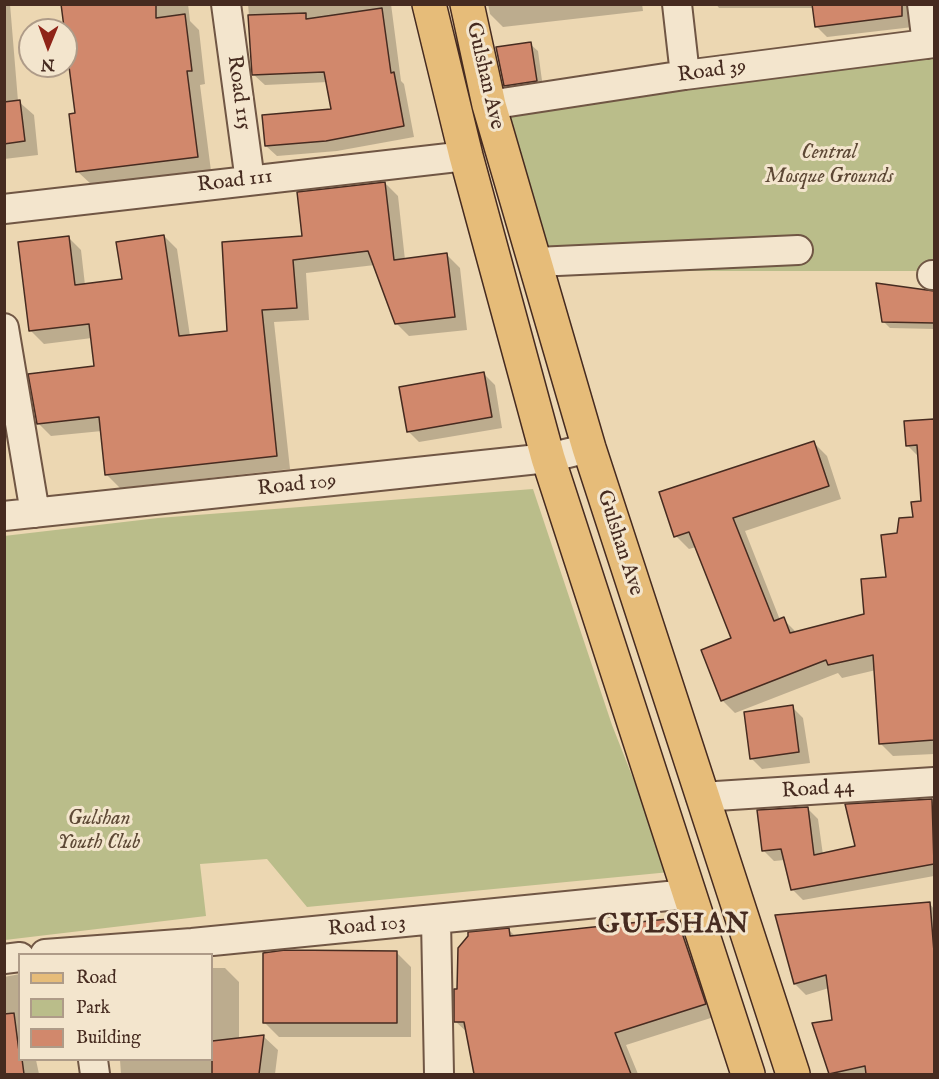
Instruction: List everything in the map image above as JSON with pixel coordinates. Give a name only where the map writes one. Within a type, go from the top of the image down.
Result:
[{"type":"main road","name":"Gulshan Ave","points":[[429,4],[466,156],[548,458],[748,1074]]},
{"type":"main road","name":"Gulshan Ave","points":[[467,4],[489,105],[589,448],[793,1074]]},
{"type":"street","name":"Road 115","points":[[226,4],[250,181]]},
{"type":"street","points":[[678,4],[686,75]]},
{"type":"street","points":[[922,4],[931,44]]},
{"type":"street","name":"Road 39","points":[[489,105],[686,75],[931,44]]},
{"type":"street","name":"Road 111","points":[[4,209],[466,156]]},
{"type":"street","points":[[536,262],[798,250]]},
{"type":"street","points":[[4,328],[35,513]]},
{"type":"street","name":"Road 109","points":[[4,516],[548,458],[589,448]]},
{"type":"street","name":"Road 44","points":[[701,797],[934,782]]},
{"type":"street","name":"Road 103","points":[[62,953],[436,920],[688,894]]},
{"type":"street","points":[[436,920],[439,1074]]},
{"type":"green space","name":"Central Mosque Grounds","points":[[934,48],[934,271],[547,271],[502,107]]},
{"type":"green space","name":"Gulshan Youth Club","points":[[533,489],[612,725],[670,872],[307,907],[267,859],[200,864],[206,916],[5,940],[4,536],[158,518]]},
{"type":"building","points":[[61,4],[156,4],[156,18],[185,14],[192,71],[187,71],[198,157],[76,172],[69,114],[75,113],[71,78],[78,78],[78,18],[63,18]]},
{"type":"building","points":[[812,4],[902,4],[902,16],[815,27]]},
{"type":"building","points":[[382,8],[391,73],[394,72],[404,126],[326,141],[265,146],[262,115],[331,109],[324,72],[252,75],[248,15],[306,13],[306,19]]},
{"type":"building","points":[[531,42],[537,81],[504,86],[496,47]]},
{"type":"building","points":[[20,100],[25,141],[4,144],[4,102]]},
{"type":"building","points":[[385,182],[394,260],[447,253],[455,317],[395,324],[368,251],[293,260],[297,308],[262,310],[277,456],[105,475],[99,417],[37,424],[28,374],[94,366],[89,324],[29,331],[18,242],[69,236],[75,285],[122,279],[116,242],[164,235],[179,336],[227,331],[222,242],[302,236],[297,192]]},
{"type":"building","points":[[876,283],[934,291],[934,323],[882,322]]},
{"type":"building","points":[[484,372],[492,417],[407,432],[399,387]]},
{"type":"building","points":[[934,419],[934,740],[879,744],[873,655],[828,665],[826,660],[721,701],[701,650],[731,638],[689,532],[674,537],[659,492],[814,441],[829,486],[733,518],[774,621],[784,617],[790,633],[864,614],[861,579],[886,577],[881,535],[897,533],[899,518],[913,517],[911,502],[921,501],[917,445],[906,446],[904,421]]},
{"type":"building","points":[[793,705],[799,752],[750,759],[744,712]]},
{"type":"building","points":[[932,799],[934,864],[791,890],[781,849],[762,851],[757,810],[808,807],[814,855],[855,846],[845,804]]},
{"type":"building","points":[[930,902],[934,952],[934,1074],[866,1074],[865,1066],[829,1074],[812,1023],[832,1020],[826,975],[794,984],[775,915]]},
{"type":"building","points":[[677,918],[706,1004],[615,1033],[631,1074],[474,1074],[464,1022],[454,1022],[458,948],[468,936],[468,932],[509,928],[510,936]]},
{"type":"building","points":[[285,950],[397,951],[397,1023],[263,1023],[263,953]]},
{"type":"building","points":[[14,1013],[18,1061],[22,1061],[24,1074],[4,1074],[4,1014]]},
{"type":"building","points":[[264,1035],[259,1074],[212,1074],[213,1041]]},
{"type":"district","name":"GULSHAN","points":[[674,926]]}]
